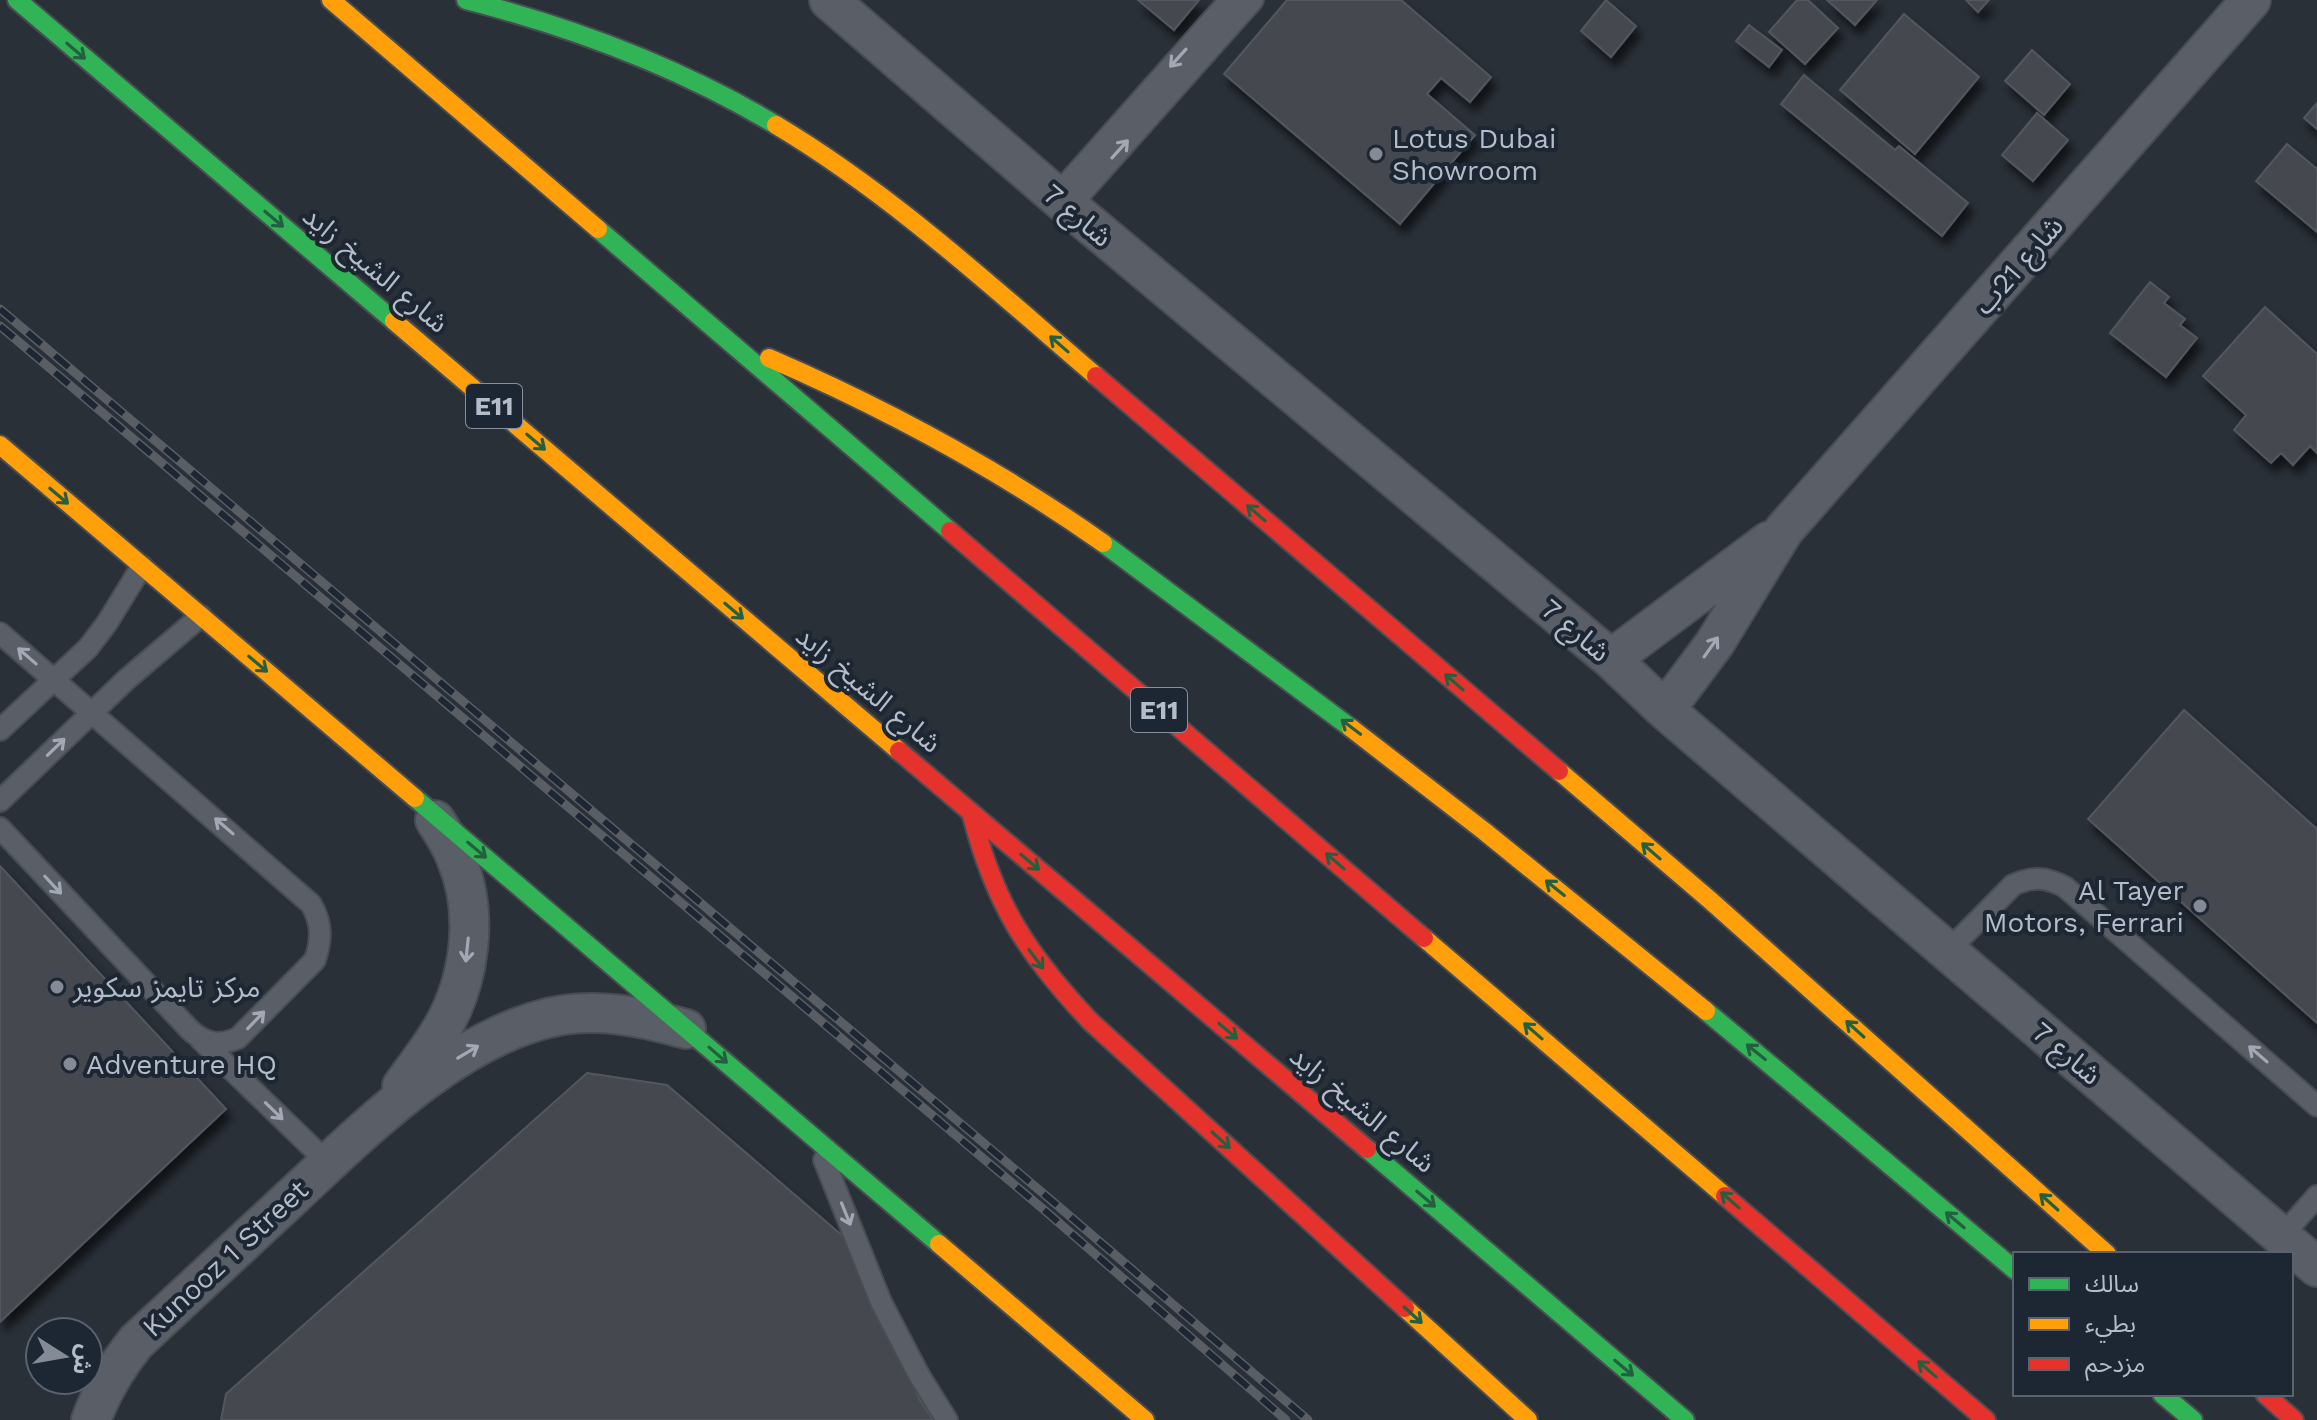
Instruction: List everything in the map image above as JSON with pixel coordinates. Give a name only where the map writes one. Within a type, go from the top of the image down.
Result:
[{"type":"main road","name":"شارع الشيخ زايد","points":[[17,0],[1685,1420]]},
{"type":"main road","name":"E11","points":[[331,0],[1986,1420]]},
{"type":"main road","points":[[466,0],[572,30],[651,61],[727,98],[801,140],[871,188],[938,241],[1711,901],[2105,1252]]},
{"type":"main road","points":[[728,341],[892,415],[971,458],[1121,555],[1391,758],[1575,904],[2013,1268]]},
{"type":"main road","points":[[0,445],[1145,1420]]},
{"type":"main road","points":[[971,812],[984,862],[1003,906],[1056,986],[1528,1420]]},
{"type":"main road","points":[[2164,1396],[2193,1420]]},
{"type":"main road","points":[[2267,1396],[2294,1420]]},
{"type":"street","name":"شارع 7","points":[[829,0],[1062,202],[1611,659],[1665,710],[2317,1267]]},
{"type":"street","name":"شارع 21ب","points":[[1665,710],[1715,643],[1784,530],[2251,0]]},
{"type":"street","name":"شارع 21ب","points":[[1611,659],[1784,530]]},
{"type":"street","name":"Kunooz 1 Street","points":[[382,1114],[444,1024],[464,975],[468,943],[469,911],[456,858],[434,818],[419,801]]},
{"type":"street","name":"Kunooz 1 Street","points":[[91,1420],[115,1368],[136,1342],[382,1114],[464,1053],[505,1031],[550,1017],[597,1013],[644,1017],[689,1030]]},
{"type":"lane","points":[[1062,202],[1230,0]]},
{"type":"lane","points":[[1062,202],[1253,0]]},
{"type":"lane","points":[[0,730],[88,648],[142,566]]},
{"type":"lane","points":[[0,801],[127,679],[201,616]]},
{"type":"lane","points":[[0,633],[303,895],[317,914],[321,943],[315,960],[238,1038],[217,1044],[198,1037]]},
{"type":"lane","points":[[0,828],[198,1037],[328,1163]]},
{"type":"lane","points":[[1947,952],[2013,885],[2026,879],[2053,880],[2065,887],[2317,1106]]},
{"type":"lane","points":[[817,1141],[881,1302],[919,1375],[947,1420]]},
{"type":"lane","points":[[2281,1237],[2317,1196]]},
{"type":"building","points":[[1138,0],[1199,0],[1174,30]]},
{"type":"building","points":[[1287,0],[1401,0],[1491,77],[1470,102],[1441,78],[1427,94],[1475,135],[1400,224],[1224,74]]},
{"type":"building","points":[[1606,0],[1636,26],[1611,57],[1581,31]]},
{"type":"building","points":[[1797,0],[1808,0],[1838,28],[1805,64],[1769,32]]},
{"type":"building","points":[[1827,0],[1877,0],[1855,25]]},
{"type":"building","points":[[1966,0],[1989,0],[1978,12]]},
{"type":"building","points":[[1904,14],[1979,77],[1915,154],[1840,90]]},
{"type":"building","points":[[1749,25],[1782,50],[1769,67],[1736,41]]},
{"type":"building","points":[[2032,50],[2070,84],[2044,115],[2005,81]]},
{"type":"building","points":[[1804,75],[1895,150],[1899,146],[1968,203],[1942,236],[1781,104]]},
{"type":"building","points":[[2317,103],[2317,129],[2304,118]]},
{"type":"building","points":[[2037,113],[2068,140],[2033,181],[2002,155]]},
{"type":"building","points":[[2287,144],[2317,169],[2317,232],[2256,181]]},
{"type":"building","points":[[2150,282],[2169,297],[2164,303],[2185,319],[2180,325],[2197,338],[2166,377],[2110,333]]},
{"type":"building","points":[[2265,307],[2317,354],[2317,453],[2310,446],[2293,465],[2281,453],[2271,463],[2234,430],[2246,415],[2203,376]]},
{"type":"building","points":[[2184,710],[2317,829],[2317,1023],[2088,819]]},
{"type":"building","name":"مركز تايمز سكوير","points":[[0,866],[226,1109],[0,1322]]},
{"type":"building","points":[[587,1073],[667,1085],[844,1237],[920,1400],[933,1420],[221,1420],[226,1394]]},
{"type":"railway","points":[[0,309],[1308,1420]]},
{"type":"railway","points":[[0,326],[1050,1215],[1286,1420]]},
{"type":"traffic: fast","points":[[17,0],[394,321]]},
{"type":"traffic: fast","points":[[466,0],[547,23],[626,51],[702,85],[776,125]]},
{"type":"traffic: fast","points":[[598,229],[950,531]]},
{"type":"traffic: fast","points":[[1103,543],[1351,728]]},
{"type":"traffic: fast","points":[[415,798],[939,1244]]},
{"type":"traffic: fast","points":[[1706,1011],[2013,1268]]},
{"type":"traffic: fast","points":[[1367,1149],[1685,1420]]},
{"type":"traffic: fast","points":[[2164,1396],[2193,1420]]},
{"type":"traffic: slow","points":[[331,0],[598,229]]},
{"type":"traffic: slow","points":[[776,125],[902,212],[1096,376]]},
{"type":"traffic: slow","points":[[394,321],[899,751]]},
{"type":"traffic: slow","points":[[769,358],[941,442],[1023,490],[1103,543]]},
{"type":"traffic: slow","points":[[0,445],[415,798]]},
{"type":"traffic: slow","points":[[1351,728],[1706,1011]]},
{"type":"traffic: slow","points":[[1559,771],[1711,901],[2105,1252]]},
{"type":"traffic: slow","points":[[1424,938],[1725,1196]]},
{"type":"traffic: slow","points":[[939,1244],[1145,1420]]},
{"type":"traffic: slow","points":[[1405,1308],[1528,1420]]},
{"type":"traffic: jam","points":[[1096,376],[1559,771]]},
{"type":"traffic: jam","points":[[950,531],[1424,938]]},
{"type":"traffic: jam","points":[[899,751],[1367,1149]]},
{"type":"traffic: jam","points":[[971,812],[990,873],[1015,925],[1067,996],[1090,1021],[1405,1308]]},
{"type":"traffic: jam","points":[[1725,1196],[1986,1420]]},
{"type":"traffic: jam","points":[[2267,1396],[2294,1420]]},
{"type":"place","name":"Lotus Dubai Showroom","points":[[1376,154]]},
{"type":"place","name":"Al Tayer Motors, Ferrari","points":[[2200,906]]},
{"type":"place","name":"مركز تايمز سكوير","points":[[57,987]]},
{"type":"place","name":"Adventure HQ","points":[[70,1064]]}]
